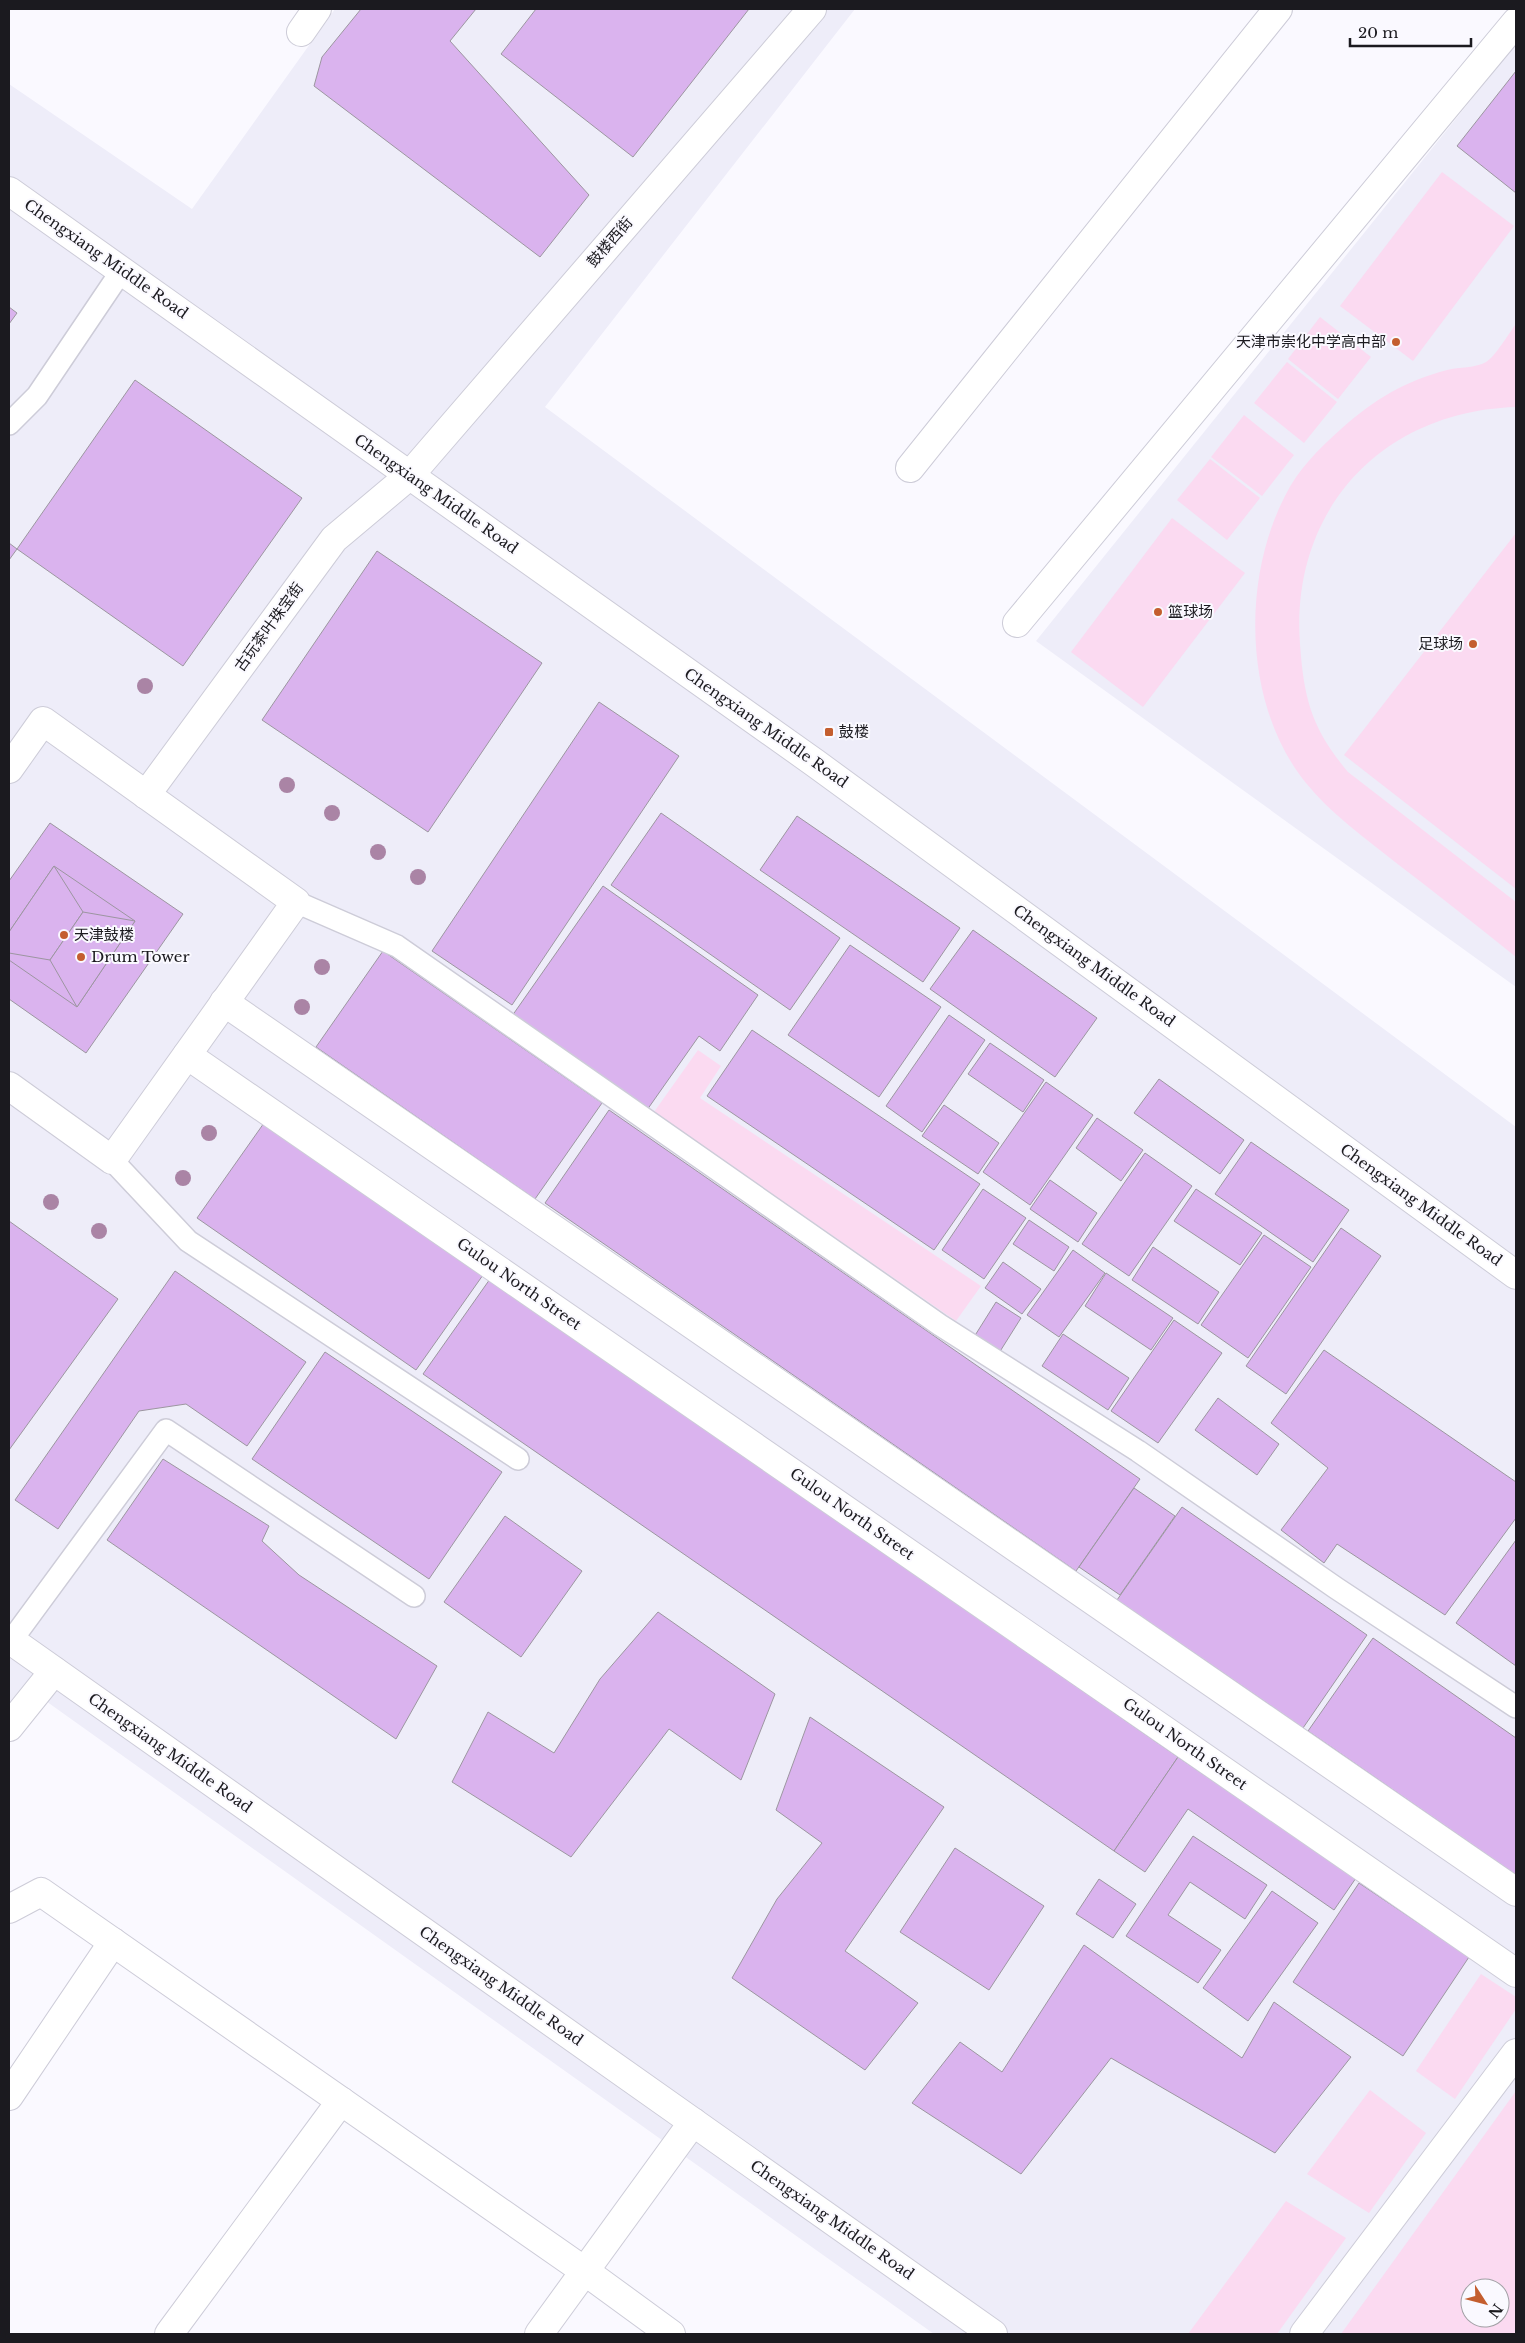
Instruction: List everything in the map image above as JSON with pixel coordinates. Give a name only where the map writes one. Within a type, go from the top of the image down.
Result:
[{"type":"street","points":[[301,32],[317,9]]},
{"type":"street","name":"鼓楼西街","points":[[409,476],[812,9]]},
{"type":"street","points":[[910,468],[1278,9]]},
{"type":"street","points":[[1017,623],[1516,22]]},
{"type":"street","name":"Chengxiang Middle Road","points":[[9,191],[815,763],[1516,1275]]},
{"type":"street","name":"古玩茶叶珠宝街","points":[[146,795],[334,539],[409,476]]},
{"type":"street","points":[[9,769],[42,722],[296,902],[112,1160],[9,1086]]},
{"type":"street","points":[[224,1002],[1516,1892]]},
{"type":"street","name":"Gulou North Street","points":[[187,1055],[1516,1973]]},
{"type":"street","name":"Chengxiang Middle Road","points":[[10,1640],[993,2334]]},
{"type":"street","points":[[9,1727],[54,1671]]},
{"type":"street","points":[[9,1909],[41,1892],[586,2272],[671,2334]]},
{"type":"street","points":[[9,2096],[113,1942]]},
{"type":"street","points":[[1304,2334],[1516,2053]]},
{"type":"street","points":[[169,2334],[341,2101]]},
{"type":"street","points":[[538,2334],[586,2272],[694,2122]]},
{"type":"lane","points":[[9,424],[37,396],[122,270]]},
{"type":"lane","points":[[296,902],[397,946],[940,1325],[1138,1451],[1336,1588],[1516,1707]]},
{"type":"lane","points":[[112,1160],[188,1241],[518,1459]]},
{"type":"lane","points":[[10,1640],[166,1430],[414,1596]]},
{"type":"shaded area","points":[[335,9],[855,9],[545,407],[1516,1127],[1516,2334],[934,2334],[29,1689],[9,1713],[9,84],[192,209]]},
{"type":"shaded area","name":"天津市崇化中学高中部","points":[[1516,44],[1516,987],[1036,641]]},
{"type":"shaded area","points":[[1442,172],[1514,226],[1413,361],[1340,306]]},
{"type":"shaded area","points":[[1320,317],[1371,357],[1338,399],[1288,359]]},
{"type":"shaded area","points":[[1516,324],[1516,407],[1468,413],[1425,427],[1387,448],[1354,476],[1329,511],[1311,551],[1301,595],[1300,644],[1307,698],[1326,742],[1348,772],[1516,902],[1516,957],[1348,825],[1306,783],[1285,752],[1270,718],[1261,681],[1256,643],[1256,604],[1261,566],[1271,530],[1290,486],[1317,452],[1366,409],[1403,386],[1431,375],[1486,362],[1498,350]]},
{"type":"shaded area","points":[[1287,362],[1337,402],[1304,443],[1254,403]]},
{"type":"shaded area","points":[[1244,415],[1294,455],[1262,496],[1211,457]]},
{"type":"shaded area","points":[[1210,459],[1260,498],[1227,540],[1177,500]]},
{"type":"shaded area","name":"篮球场","points":[[1172,518],[1245,573],[1143,707],[1071,652]]},
{"type":"shaded area","name":"足球场","points":[[1516,533],[1516,889],[1344,755]]},
{"type":"shaded area","points":[[698,1050],[721,1066],[700,1098],[981,1286],[956,1321],[654,1112]]},
{"type":"shaded area","points":[[1481,1974],[1516,1997],[1516,2009],[1455,2099],[1416,2071]]},
{"type":"shaded area","points":[[1370,2090],[1426,2133],[1369,2213],[1307,2174]]},
{"type":"shaded area","points":[[1516,2091],[1516,2334],[1341,2334]]},
{"type":"shaded area","points":[[1286,2201],[1346,2238],[1277,2334],[1188,2334]]},
{"type":"building","points":[[361,9],[476,9],[450,41],[589,195],[540,257],[314,86],[322,57]]},
{"type":"building","points":[[536,9],[749,9],[633,157],[501,54]]},
{"type":"building","points":[[1516,71],[1516,193],[1457,146]]},
{"type":"building","points":[[9,307],[17,313],[9,324]]},
{"type":"building","points":[[135,380],[302,498],[183,666],[17,549]]},
{"type":"building","points":[[9,543],[17,549],[9,560]]},
{"type":"building","points":[[377,551],[542,663],[428,832],[262,720]]},
{"type":"building","points":[[599,702],[679,756],[512,1005],[432,951]]},
{"type":"building","points":[[661,813],[840,938],[790,1010],[611,885]]},
{"type":"building","points":[[797,816],[960,928],[923,982],[760,870]]},
{"type":"building","name":"Drum Tower","points":[[50,823],[183,914],[86,1053],[9,999],[9,881]]},
{"type":"building","points":[[54,866],[135,921],[77,1007],[9,960],[9,932]]},
{"type":"building","points":[[54,866],[83,912],[50,960],[9,953],[9,932]]},
{"type":"building","points":[[603,886],[758,995],[720,1051],[699,1036],[647,1110],[512,1016]]},
{"type":"building","points":[[83,912],[135,921],[77,1007],[50,960]]},
{"type":"building","points":[[973,930],[1097,1018],[1055,1077],[930,989]]},
{"type":"building","points":[[850,945],[941,1007],[879,1097],[788,1035]]},
{"type":"building","points":[[383,951],[602,1103],[535,1199],[316,1047]]},
{"type":"building","points":[[949,1015],[985,1040],[922,1132],[886,1106]]},
{"type":"building","points":[[752,1030],[980,1184],[934,1250],[707,1096]]},
{"type":"building","points":[[990,1043],[1044,1080],[1023,1112],[968,1074]]},
{"type":"building","points":[[1159,1079],[1244,1140],[1220,1174],[1134,1113]]},
{"type":"building","points":[[1046,1082],[1093,1115],[1030,1205],[983,1172]]},
{"type":"building","points":[[944,1105],[999,1143],[978,1174],[922,1136]]},
{"type":"building","points":[[609,1110],[1140,1479],[1076,1571],[545,1203]]},
{"type":"building","points":[[1097,1118],[1143,1150],[1121,1181],[1076,1148]]},
{"type":"building","points":[[264,1123],[483,1275],[416,1370],[197,1218]]},
{"type":"building","points":[[1251,1142],[1349,1210],[1313,1262],[1215,1194]]},
{"type":"building","points":[[1145,1153],[1192,1186],[1129,1276],[1082,1244]]},
{"type":"building","points":[[1050,1180],[1097,1213],[1078,1242],[1030,1209]]},
{"type":"building","points":[[983,1189],[1026,1218],[984,1279],[942,1250]]},
{"type":"building","points":[[1196,1189],[1262,1233],[1240,1265],[1174,1221]]},
{"type":"building","points":[[1029,1220],[1069,1247],[1054,1271],[1013,1244]]},
{"type":"building","points":[[9,1221],[118,1299],[9,1450]]},
{"type":"building","points":[[1341,1228],[1381,1256],[1286,1394],[1246,1366]]},
{"type":"building","points":[[1264,1235],[1311,1267],[1248,1358],[1201,1325]]},
{"type":"building","points":[[1153,1247],[1219,1292],[1198,1324],[1132,1280]]},
{"type":"building","points":[[1073,1250],[1105,1273],[1059,1337],[1027,1315]]},
{"type":"building","points":[[1003,1262],[1041,1289],[1022,1314],[985,1288]]},
{"type":"building","points":[[175,1271],[306,1362],[247,1446],[186,1404],[139,1411],[58,1529],[15,1500]]},
{"type":"building","points":[[1106,1273],[1173,1318],[1151,1350],[1085,1306]]},
{"type":"building","points":[[490,1279],[1178,1757],[1114,1851],[423,1374]]},
{"type":"building","points":[[996,1302],[1021,1318],[999,1353],[974,1337]]},
{"type":"building","points":[[1174,1320],[1222,1353],[1158,1443],[1111,1411]]},
{"type":"building","points":[[1063,1334],[1129,1378],[1108,1410],[1042,1366]]},
{"type":"building","points":[[1324,1350],[1516,1482],[1516,1518],[1445,1615],[1337,1544],[1324,1563],[1281,1530],[1328,1468],[1271,1423]]},
{"type":"building","points":[[325,1352],[502,1472],[429,1579],[252,1459]]},
{"type":"building","points":[[1218,1398],[1279,1444],[1257,1475],[1195,1430]]},
{"type":"building","points":[[163,1459],[269,1526],[262,1541],[299,1575],[437,1666],[396,1739],[107,1540]]},
{"type":"building","points":[[1134,1488],[1175,1516],[1120,1595],[1079,1567]]},
{"type":"building","points":[[1182,1507],[1367,1635],[1303,1728],[1117,1600]]},
{"type":"building","points":[[505,1516],[582,1571],[521,1657],[444,1602]]},
{"type":"building","points":[[1516,1540],[1516,1666],[1456,1623]]},
{"type":"building","points":[[658,1612],[775,1694],[741,1780],[669,1729],[571,1857],[452,1782],[488,1712],[554,1753],[600,1679]]},
{"type":"building","points":[[1373,1638],[1516,1738],[1516,1875],[1308,1731]]},
{"type":"building","points":[[810,1717],[944,1807],[845,1951],[918,2003],[865,2070],[732,1978],[777,1899],[822,1843],[776,1810]]},
{"type":"building","points":[[1178,1757],[1356,1878],[1334,1910],[1188,1809],[1145,1872],[1114,1851]]},
{"type":"building","points":[[1193,1836],[1267,1885],[1245,1919],[1190,1882],[1168,1915],[1221,1950],[1198,1983],[1126,1936]]},
{"type":"building","points":[[955,1848],[1044,1906],[989,1990],[900,1932]]},
{"type":"building","points":[[1099,1879],[1136,1904],[1113,1938],[1076,1914]]},
{"type":"building","points":[[1359,1883],[1469,1957],[1403,2056],[1293,1982]]},
{"type":"building","points":[[1272,1891],[1318,1923],[1248,2021],[1203,1988]]},
{"type":"building","points":[[1084,1945],[1242,2058],[1274,2002],[1351,2057],[1275,2153],[1111,2058],[1021,2174],[912,2103],[960,2042],[1002,2072]]},
{"type":"place","name":"天津市崇化中学高中部","points":[[1396,342]]},
{"type":"place","name":"篮球场","points":[[1158,612]]},
{"type":"place","name":"足球场","points":[[1473,644]]},
{"type":"place","name":"鼓楼","points":[[829,732]]},
{"type":"place","name":"天津鼓楼","points":[[64,935]]},
{"type":"place","name":"Drum Tower","points":[[81,957]]}]
